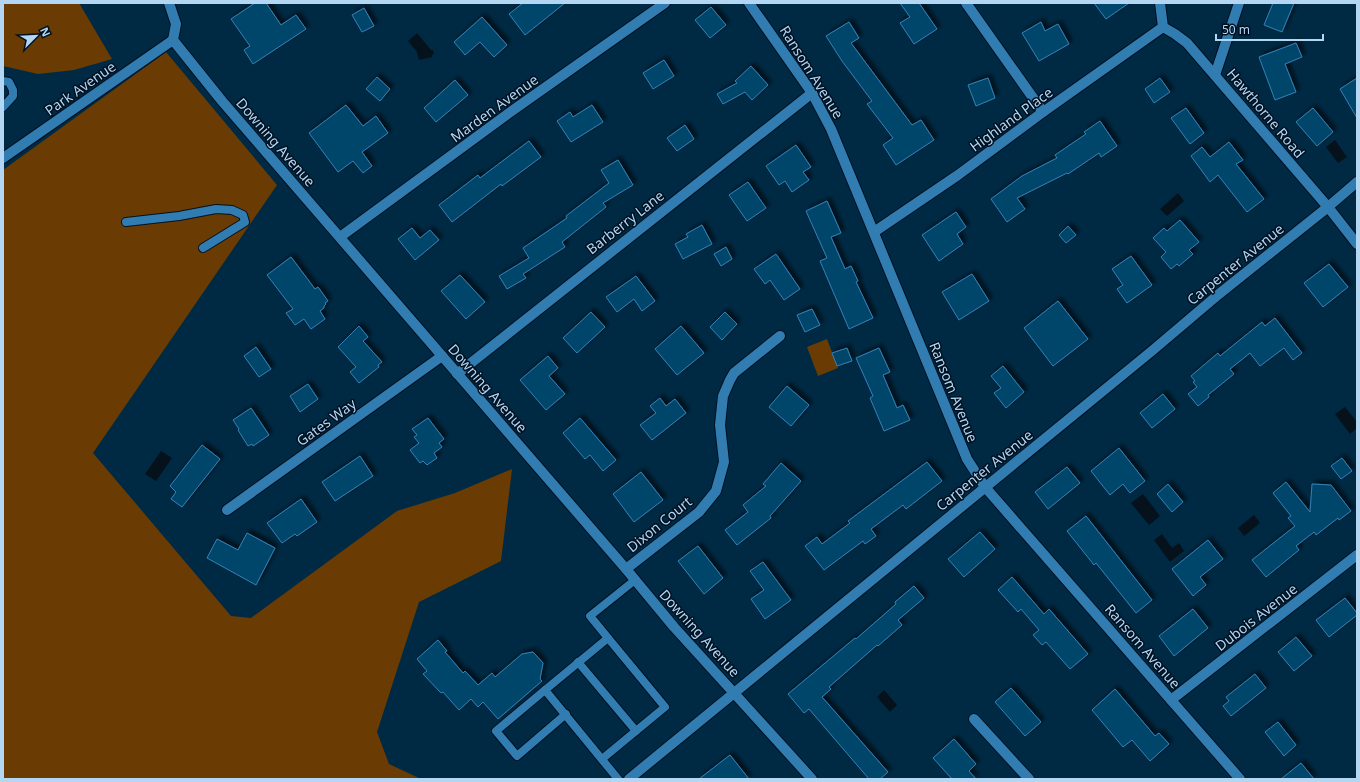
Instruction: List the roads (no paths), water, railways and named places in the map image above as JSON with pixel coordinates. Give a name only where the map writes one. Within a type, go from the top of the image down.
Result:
[{"type":"street","points":[[168,3],[176,24],[173,40]]},
{"type":"street","name":"Marden Avenue","points":[[340,237],[509,113],[665,3]]},
{"type":"street","name":"Ransom Avenue","points":[[749,3],[812,93],[831,129],[967,459],[985,487],[1240,779]]},
{"type":"street","points":[[966,3],[1043,112]]},
{"type":"street","points":[[1160,3],[1163,27]]},
{"type":"street","points":[[1215,75],[1239,3]]},
{"type":"street","name":"Highland Place","points":[[874,232],[958,175],[1043,112],[1163,27]]},
{"type":"street","name":"Hawthorne Road","points":[[1163,27],[1187,43],[1328,207],[1357,244]]},
{"type":"street","name":"Park Avenue","points":[[3,158],[173,40]]},
{"type":"street","name":"Downing Avenue","points":[[173,40],[222,101],[626,569],[674,627],[812,779]]},
{"type":"street","name":"Barberry Lane","points":[[457,374],[812,93]]},
{"type":"street","name":"Carpenter Avenue","points":[[629,779],[1357,182]]},
{"type":"street","name":"Dixon Court","points":[[626,569],[699,512],[716,491],[724,462],[720,425],[723,396],[727,385],[734,373],[780,336]]},
{"type":"street","name":"Gates Way","points":[[227,510],[442,356]]},
{"type":"street","name":"Dubois Avenue","points":[[1171,700],[1357,555]]},
{"type":"street","points":[[974,719],[1029,779]]},
{"type":"lane","points":[[3,80],[9,82],[13,90],[13,96],[3,107]]},
{"type":"lane","points":[[126,222],[179,216],[216,209],[232,210],[243,215],[245,222],[203,248]]},
{"type":"lane","points":[[602,759],[665,707],[590,616],[634,580]]},
{"type":"lane","points":[[566,714],[517,756],[496,731],[608,638]]},
{"type":"lane","points":[[578,662],[636,731]]},
{"type":"lane","points":[[545,690],[618,779]]}]
